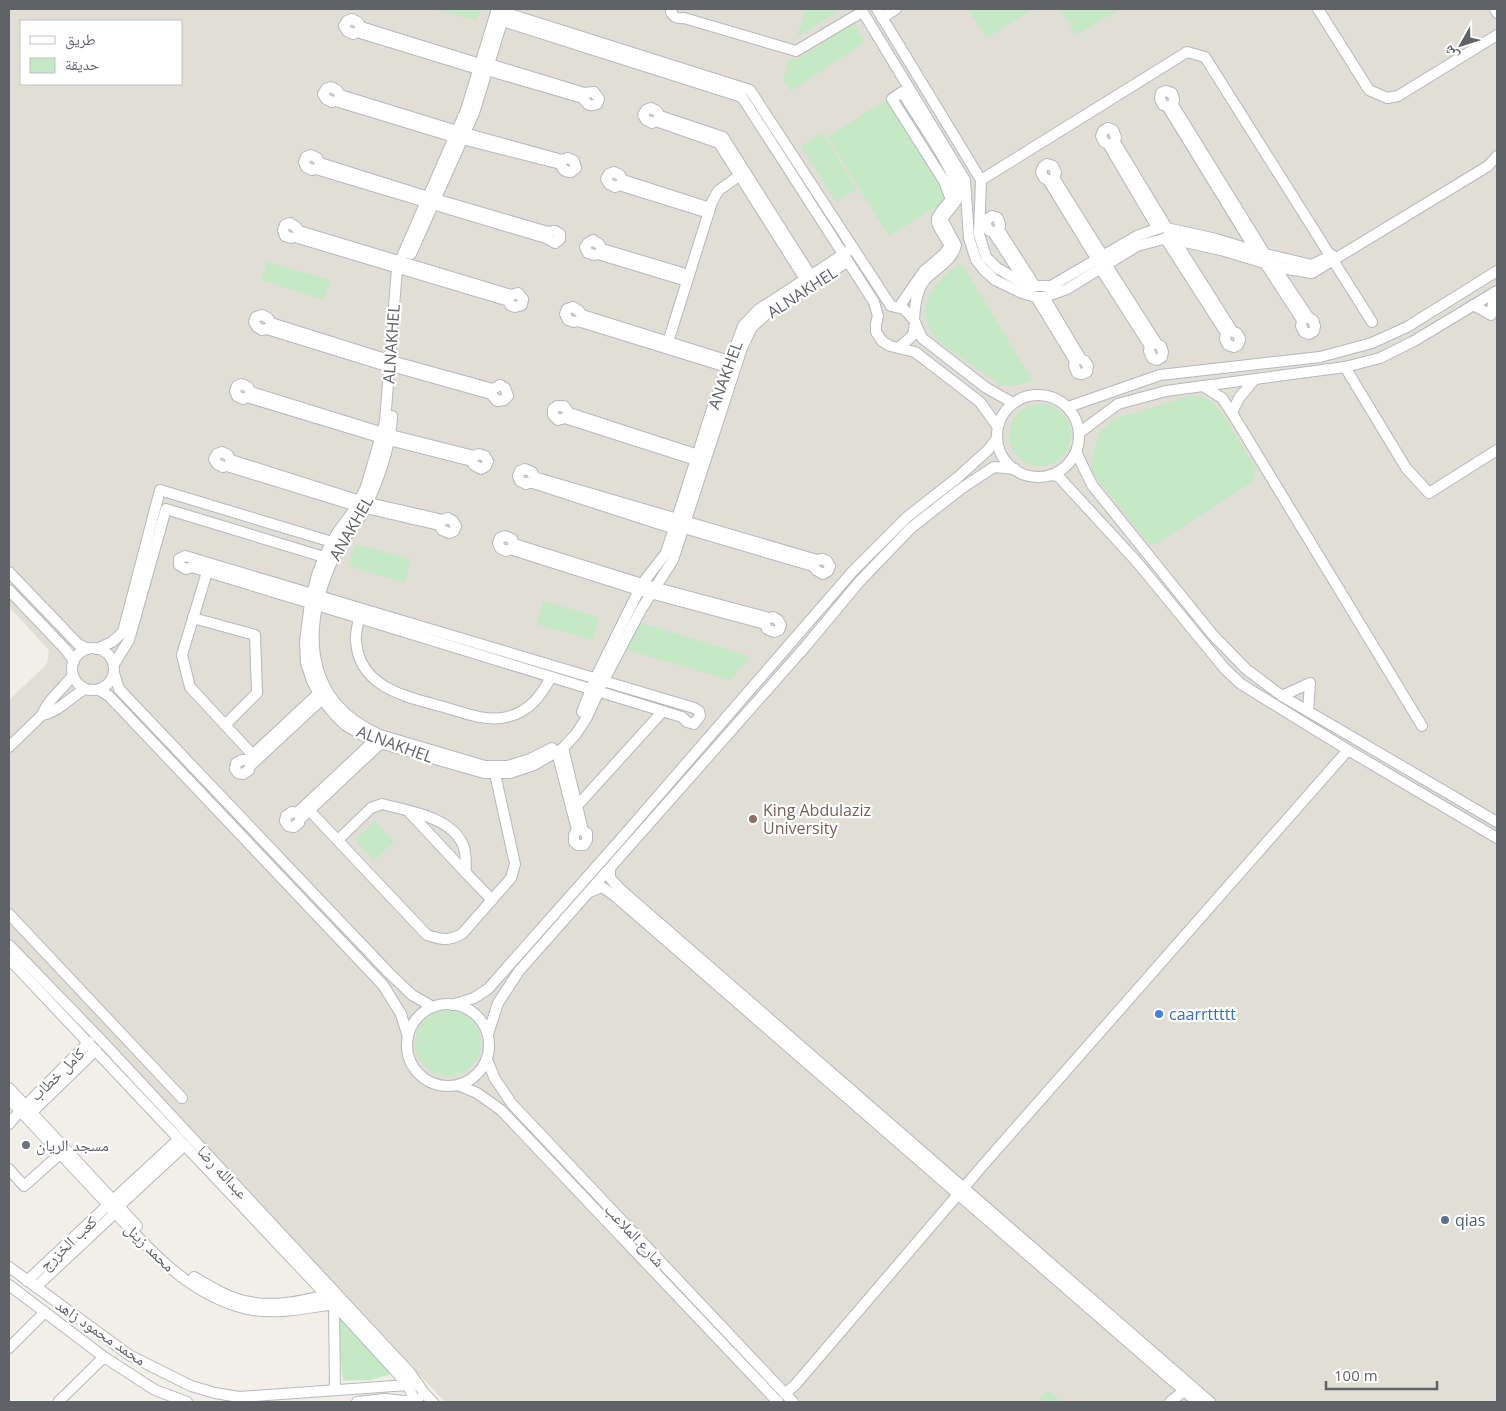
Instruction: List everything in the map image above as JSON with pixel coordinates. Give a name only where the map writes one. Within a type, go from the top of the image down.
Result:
[{"type":"street","points":[[672,9],[670,12],[673,17],[684,18],[796,51],[860,10]]},
{"type":"street","points":[[683,9],[687,13],[794,46],[860,10]]},
{"type":"street","points":[[896,9],[879,13],[981,180],[979,234],[986,257],[997,268],[1032,286],[1051,286],[1102,262]]},
{"type":"street","points":[[1318,9],[1369,90],[1387,98],[1398,96],[1497,36]]},
{"type":"street","points":[[1495,9],[1497,13]]},
{"type":"street","points":[[860,10],[965,180],[969,238],[976,260],[995,280],[1022,293],[1040,297],[1067,289],[1137,236],[1166,234],[1216,239],[1312,274],[1332,258],[1491,158],[1497,151]]},
{"type":"street","points":[[500,13],[750,90],[880,289],[895,307]]},
{"type":"street","points":[[500,13],[742,97],[874,302],[878,316],[876,332],[882,341],[890,346],[915,352],[980,402],[998,427]]},
{"type":"street","name":"ALNAKHEL","points":[[500,13],[483,67],[466,110],[460,134],[402,266],[393,364],[385,422],[386,436],[363,504],[332,542],[324,557],[304,642],[306,663],[312,681],[320,696],[345,725],[378,742],[484,773],[510,773],[534,765],[560,750],[576,734],[587,717],[599,680],[673,560],[681,525],[742,348],[752,327],[772,309],[845,258]]},
{"type":"street","points":[[483,67],[361,27],[358,22],[352,19],[347,21],[344,26],[347,31],[353,34],[357,32],[483,67],[584,93],[594,92],[600,99],[597,104],[592,106],[583,98],[483,67]]},
{"type":"street","points":[[981,180],[1187,52],[1205,57],[1372,322]]},
{"type":"street","points":[[460,134],[340,95],[337,90],[331,87],[326,89],[324,94],[326,99],[332,102],[336,101],[460,134],[562,160],[568,158],[574,161],[576,168],[568,172],[563,169],[561,164],[460,134]]},
{"type":"street","points":[[1265,258],[1173,105],[1172,93],[1166,91],[1161,93],[1160,99],[1163,105],[1167,106],[1265,258],[1308,318],[1313,320],[1314,331],[1309,334],[1304,332],[1301,326],[1302,320],[1265,258]]},
{"type":"street","points":[[895,307],[924,271],[943,255],[950,246],[937,225],[937,218],[938,214],[951,200],[944,181],[892,99],[902,92],[949,168],[958,193],[956,202],[947,210],[942,219],[956,245],[954,253],[924,282],[916,299],[913,335],[900,347]]},
{"type":"street","points":[[651,108],[657,111],[660,116],[723,137],[808,277],[719,142],[656,121],[652,123],[646,120],[644,115],[646,110],[651,108]]},
{"type":"street","points":[[1166,234],[1115,142],[1116,137],[1113,130],[1108,128],[1103,131],[1101,136],[1104,142],[1108,144],[1166,234],[1233,332],[1237,333],[1240,339],[1238,345],[1234,347],[1228,345],[1225,339],[1226,333],[1166,234]]},
{"type":"street","points":[[430,200],[320,163],[317,158],[311,155],[306,157],[304,162],[306,167],[312,170],[316,169],[430,200],[548,232],[555,231],[560,234],[560,239],[555,243],[546,238],[430,200]]},
{"type":"street","points":[[1166,234],[1221,250],[1312,265],[1332,258],[1488,166],[1497,156]]},
{"type":"street","points":[[1102,262],[1054,178],[1056,173],[1053,166],[1048,164],[1043,167],[1041,172],[1044,178],[1048,180],[1102,262],[1157,344],[1161,346],[1164,352],[1162,357],[1157,360],[1152,358],[1149,351],[1150,346],[1102,262]]},
{"type":"street","points":[[614,172],[620,175],[623,180],[709,210],[619,185],[615,187],[609,184],[606,179],[609,174],[614,172]]},
{"type":"street","points":[[668,342],[709,210],[718,191],[740,176]]},
{"type":"street","points":[[992,216],[998,218],[999,230],[1032,286],[992,232],[988,230],[987,219],[992,216]]},
{"type":"street","points":[[402,266],[299,232],[296,226],[290,224],[285,226],[283,230],[285,236],[291,238],[295,237],[402,266],[511,295],[518,293],[523,299],[523,303],[515,307],[510,305],[509,301],[402,266]]},
{"type":"street","points":[[593,240],[602,248],[688,278],[598,254],[594,256],[585,247],[588,242],[593,240]]},
{"type":"street","name":"ANAKHEL","points":[[599,680],[641,587],[666,553],[681,525],[697,457],[728,364],[743,326],[758,310],[808,277],[845,258],[853,248]]},
{"type":"street","points":[[1068,407],[1160,375],[1320,357],[1372,343],[1407,327],[1497,270]]},
{"type":"street","points":[[1079,433],[1118,404],[1166,391],[1345,367],[1380,358],[1414,341],[1496,292]]},
{"type":"street","points":[[1491,315],[1496,292]]},
{"type":"street","points":[[1040,297],[1081,359],[1085,360],[1088,366],[1087,372],[1077,373],[1074,366],[1075,361],[1040,297]]},
{"type":"street","points":[[1473,305],[1491,315],[1497,325]]},
{"type":"street","points":[[878,316],[884,310],[895,307],[904,309],[914,321],[922,338],[985,387],[1013,403]]},
{"type":"street","points":[[573,308],[579,310],[582,316],[668,342],[728,364],[578,321],[574,322],[568,320],[565,314],[568,309],[573,308]]},
{"type":"street","points":[[393,364],[270,323],[268,318],[262,315],[256,317],[254,322],[262,330],[267,329],[393,364],[493,389],[500,385],[505,388],[508,396],[504,400],[497,401],[491,394],[393,364]]},
{"type":"street","points":[[1345,367],[1406,468],[1429,493],[1497,450]]},
{"type":"street","points":[[1232,413],[1239,398],[1255,379]]},
{"type":"street","points":[[386,436],[251,392],[248,387],[242,384],[237,386],[235,391],[237,396],[243,399],[247,397],[386,436],[472,462],[474,466],[480,468],[486,466],[488,461],[485,456],[480,454],[474,456],[386,436]]},
{"type":"street","points":[[1203,386],[1222,398],[1232,413],[1422,726]]},
{"type":"street","points":[[1015,469],[1002,456],[997,438],[998,427],[1003,414],[1013,403],[1031,395],[1041,395],[1051,397],[1068,407],[1079,433],[1076,452],[1070,462],[1061,470],[1050,475]]},
{"type":"street","points":[[557,406],[564,406],[569,413],[697,457],[565,418],[558,420],[553,415],[553,409],[557,406]]},
{"type":"street","points":[[408,1037],[413,1024],[421,1014],[433,1007],[452,1005],[474,998],[488,989],[853,571],[906,518],[957,478],[988,450],[997,438]]},
{"type":"street","points":[[363,504],[231,460],[228,455],[222,452],[217,454],[214,459],[217,464],[223,467],[227,466],[363,504],[440,525],[442,530],[449,533],[454,531],[456,526],[448,518],[444,520],[363,504]]},
{"type":"street","points":[[1076,452],[1092,485],[1212,634],[1246,669],[1282,696],[1497,822]]},
{"type":"street","points":[[42,715],[52,714],[74,695],[85,689],[99,690],[109,696],[383,985],[400,1014],[408,1037],[408,1051],[412,1064],[420,1075],[431,1082],[444,1086],[458,1085],[470,1080],[480,1072],[487,1060],[488,1034],[498,1003],[519,971],[805,647],[860,581],[911,528],[962,488],[994,466],[1015,469],[1032,476],[1058,476],[1138,562],[1225,669],[1242,684],[1348,750],[1497,838]]},
{"type":"street","points":[[681,525],[534,477],[532,472],[525,469],[520,471],[518,476],[520,481],[526,484],[530,482],[681,525],[818,560],[822,559],[827,561],[830,566],[828,572],[823,574],[816,570],[814,566],[681,525]]},
{"type":"street","points":[[85,689],[77,683],[73,675],[74,661],[80,653],[112,642],[124,632],[160,490],[332,542]]},
{"type":"street","name":"ANAKHEL","points":[[363,504],[338,549],[314,600],[313,645],[316,665],[322,683],[337,707],[352,720],[380,736],[485,766],[508,766],[553,747],[571,731],[595,691]]},
{"type":"street","points":[[99,690],[111,682],[114,669],[129,640],[166,509],[324,557]]},
{"type":"street","points":[[641,587],[514,544],[512,539],[505,536],[500,538],[498,543],[500,548],[506,551],[510,549],[641,587],[768,618],[773,617],[781,625],[779,630],[774,632],[768,629],[765,624],[653,590]]},
{"type":"street","points":[[314,600],[185,556],[179,559],[179,565],[186,569],[192,567],[314,600],[599,680],[694,708],[699,711],[700,716],[694,724],[687,722],[682,717],[359,618],[314,600]]},
{"type":"street","points":[[9,572],[78,644],[106,652],[114,669],[119,689],[389,974],[412,995],[433,1007]]},
{"type":"street","points":[[207,572],[182,655],[190,687],[253,755]]},
{"type":"street","points":[[9,590],[66,650],[74,661]]},
{"type":"street","points":[[193,618],[255,635],[258,693],[225,725]]},
{"type":"street","points":[[359,618],[355,639],[358,652],[365,667],[387,689],[401,695],[475,717],[493,719],[509,717],[526,708],[541,695],[551,677]]},
{"type":"street","points":[[9,747],[42,715],[46,704],[65,686],[73,675]]},
{"type":"street","points":[[1282,696],[1310,683],[1308,711]]},
{"type":"street","points":[[320,696],[250,766],[249,770],[243,774],[238,773],[235,769],[236,763],[247,760],[320,696]]},
{"type":"street","points":[[576,802],[659,710]]},
{"type":"street","points":[[378,742],[300,819],[299,823],[294,826],[288,826],[285,822],[286,816],[292,812],[297,812],[378,742]]},
{"type":"street","points":[[560,750],[583,831],[587,833],[587,840],[584,845],[578,845],[574,842],[574,834],[577,830],[560,750]]},
{"type":"street","points":[[785,1394],[796,1384],[991,1156],[1348,750]]},
{"type":"street","points":[[309,810],[427,935],[451,940],[462,934],[511,878],[515,864],[495,774]]},
{"type":"street","points":[[338,840],[376,805],[382,804],[444,823],[463,844],[466,855],[466,873]]},
{"type":"street","points":[[408,811],[492,900]]},
{"type":"street","points":[[610,869],[610,878],[620,889],[1197,1402]]},
{"type":"street","points":[[589,892],[602,887],[615,896],[1210,1402]]},
{"type":"street","points":[[9,914],[182,1098]]},
{"type":"street","name":"عبدالله رضا","points":[[9,945],[103,1042],[411,1374],[424,1393],[433,1402]]},
{"type":"street","name":"عبدالله رضا","points":[[9,959],[326,1295],[408,1385],[415,1402]]},
{"type":"street","points":[[452,1005],[464,1008],[474,1014],[488,1034]]},
{"type":"street","name":"كامل خطاب","points":[[9,1124],[26,1112],[93,1046]]},
{"type":"street","name":"شارع الملاعب","points":[[487,1060],[495,1079],[512,1104],[793,1402]]},
{"type":"street","name":"شارع الملاعب","points":[[458,1085],[500,1110],[776,1402]]},
{"type":"street","name":"محمد زينل","points":[[9,1088],[60,1154],[180,1269],[217,1291],[250,1302],[290,1302],[326,1295]]},
{"type":"street","name":"محمد زينل","points":[[9,1099],[26,1112],[175,1273],[213,1297],[248,1309],[271,1311],[334,1304]]},
{"type":"street","name":"كعب الخزرج","points":[[31,1284],[182,1142]]},
{"type":"street","points":[[9,1169],[24,1186],[60,1154]]},
{"type":"street","name":"محمد محمود زاهد","points":[[9,1267],[129,1355],[191,1386],[215,1394],[239,1397],[408,1385]]},
{"type":"street","name":"محمد محمود زاهد","points":[[9,1285],[104,1357],[155,1390],[184,1401]]},
{"type":"street","points":[[334,1304],[335,1390]]},
{"type":"street","points":[[9,1348],[45,1312]]},
{"type":"street","points":[[58,1402],[104,1357]]},
{"type":"street","points":[[408,1385],[411,1374]]},
{"type":"street","points":[[1170,1402],[1184,1391]]},
{"type":"street","points":[[357,1402],[385,1400],[415,1402],[424,1393]]},
{"type":"street","points":[[168,1402],[184,1401]]},
{"type":"shaded area","name":"King Abdulaziz University","points":[[9,9],[1497,9],[1497,1402],[445,1402],[9,937],[9,700],[47,664],[49,650],[9,607]]},
{"type":"green space","points":[[435,9],[480,9],[477,21]]},
{"type":"green space","points":[[806,9],[842,9],[797,36]]},
{"type":"green space","points":[[968,9],[1033,9],[986,38]]},
{"type":"green space","points":[[1060,9],[1120,9],[1076,35]]},
{"type":"green space","points":[[854,23],[865,42],[791,91],[783,80],[789,58],[797,59]]},
{"type":"green space","points":[[888,99],[950,198],[889,236],[827,137]]},
{"type":"green space","points":[[822,133],[857,189],[836,202],[801,146]]},
{"type":"green space","points":[[267,262],[330,280],[324,300],[261,280]]},
{"type":"green space","points":[[961,263],[1033,381],[1015,386],[1000,385],[938,341],[930,330],[926,318],[929,298],[941,279]]},
{"type":"green space","points":[[1193,395],[1208,399],[1222,413],[1256,469],[1252,482],[1156,544],[1149,544],[1090,470],[1099,432],[1115,419]]},
{"type":"green space","points":[[1034,404],[1046,404],[1062,413],[1069,423],[1071,435],[1069,447],[1062,457],[1046,466],[1034,466],[1023,461],[1014,452],[1009,441],[1009,429],[1014,418],[1023,409]]},
{"type":"green space","points":[[355,544],[411,559],[404,583],[348,566]]},
{"type":"green space","points":[[543,601],[599,617],[592,640],[536,624]]},
{"type":"green space","points":[[641,623],[746,655],[749,660],[739,668],[734,678],[729,680],[624,649]]},
{"type":"green space","points":[[375,821],[394,842],[373,861],[355,840]]},
{"type":"green space","points":[[448,1010],[461,1013],[471,1020],[478,1030],[481,1043],[478,1056],[471,1066],[461,1073],[448,1076],[435,1073],[425,1066],[418,1056],[415,1043],[418,1030],[425,1020],[435,1013]]},
{"type":"green space","points":[[339,1319],[388,1370],[389,1375],[370,1380],[343,1381],[337,1322]]},
{"type":"green space","points":[[1048,1390],[1062,1402],[1037,1402]]},
{"type":"place","name":"King Abdulaziz University","points":[[753,819]]},
{"type":"place","name":"caarrttttt","points":[[1159,1014]]},
{"type":"place","name":"مسجد الريان","points":[[26,1145]]},
{"type":"place","name":"qias","points":[[1445,1220]]}]
